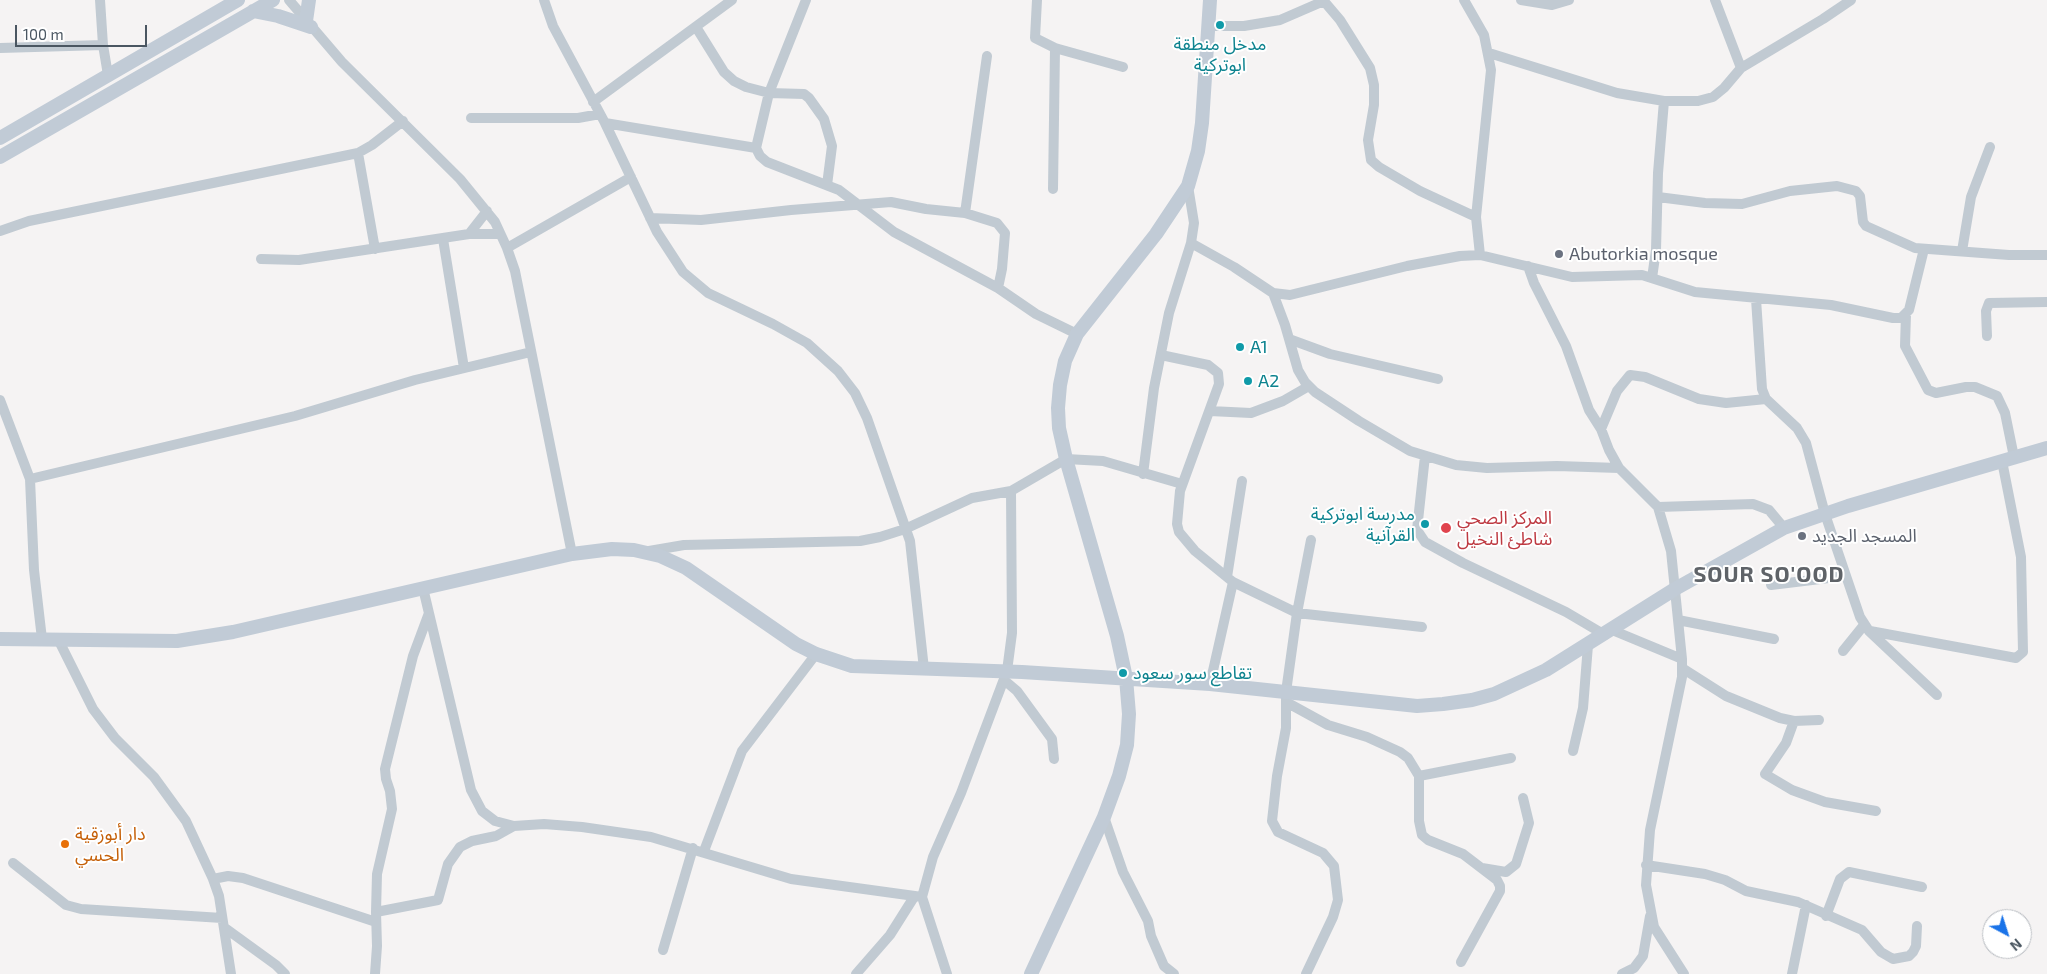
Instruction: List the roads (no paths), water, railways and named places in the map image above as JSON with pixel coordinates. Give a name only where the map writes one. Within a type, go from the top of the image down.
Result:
[{"type":"street","points":[[100,0],[103,45],[108,75]]},
{"type":"street","points":[[0,138],[238,0]]},
{"type":"street","points":[[0,157],[273,0]]},
{"type":"street","points":[[289,0],[308,24],[460,179],[487,210],[500,234],[507,248],[514,271],[572,554]]},
{"type":"street","points":[[308,0],[308,24]]},
{"type":"street","points":[[544,0],[553,26],[603,119],[650,218],[669,253],[683,272],[696,285],[726,303],[807,342],[847,381],[855,393],[867,418],[911,552],[924,669]]},
{"type":"street","points":[[593,102],[732,0]]},
{"type":"street","points":[[806,0],[769,93],[756,148],[760,156],[767,162],[839,190],[894,232],[998,288],[1036,314],[1077,334]]},
{"type":"street","points":[[1037,0],[1035,38],[1055,48],[1122,68]]},
{"type":"street","points":[[1031,974],[1104,816],[1119,776],[1127,745],[1129,714],[1126,678],[1114,628],[1066,459],[1060,428],[1059,393],[1065,361],[1077,334],[1156,234],[1188,186],[1198,152],[1202,123],[1210,26],[1210,0]]},
{"type":"street","points":[[1210,26],[1244,26],[1280,20],[1323,0],[1340,20],[1370,68],[1374,95],[1368,140],[1371,160],[1378,167],[1420,191],[1476,217]]},
{"type":"street","points":[[1464,0],[1484,35],[1491,70],[1476,217],[1480,255]]},
{"type":"street","points":[[1521,0],[1552,5],[1569,0]]},
{"type":"street","points":[[1715,0],[1740,68]]},
{"type":"street","points":[[1488,53],[1617,93],[1664,101],[1698,101],[1712,97],[1724,88],[1740,68],[1823,19],[1851,0]]},
{"type":"street","points":[[253,11],[308,24]]},
{"type":"street","points":[[696,27],[724,72],[734,81],[746,87],[769,93],[804,94],[815,105],[824,119],[832,146],[827,185]]},
{"type":"street","points":[[0,48],[103,45]]},
{"type":"street","points":[[1052,189],[1055,48]]},
{"type":"street","points":[[965,213],[987,56]]},
{"type":"street","points":[[1652,278],[1656,250],[1664,101]]},
{"type":"street","points":[[470,118],[603,119],[756,148]]},
{"type":"street","points":[[0,231],[29,221],[358,153],[372,145],[403,121]]},
{"type":"street","points":[[1962,251],[1971,197],[1990,147]]},
{"type":"street","points":[[358,153],[375,250]]},
{"type":"street","points":[[507,248],[631,177]]},
{"type":"street","points":[[1143,474],[1160,355],[1169,314],[1191,243],[1194,223],[1188,186]]},
{"type":"street","points":[[1658,198],[1706,203],[1742,204],[1814,187],[1837,186],[1851,188],[1860,196],[1863,222],[1866,226],[1915,248],[2009,255],[2047,255]]},
{"type":"street","points":[[650,218],[701,220],[891,202],[926,209],[965,213],[997,223],[1005,233],[1002,269],[998,288]]},
{"type":"street","points":[[469,234],[487,210]]},
{"type":"street","points":[[261,259],[299,260],[375,250],[469,234],[500,234]]},
{"type":"street","points":[[443,238],[464,368]]},
{"type":"street","points":[[1191,243],[1234,267],[1273,293],[1290,295],[1407,266],[1460,256],[1480,255],[1572,277],[1627,274],[1652,278],[1695,292],[1831,305],[1893,318],[1901,318],[1909,310],[1924,249]]},
{"type":"street","points":[[1528,266],[1534,283],[1566,346],[1589,410],[1601,429],[1609,450],[1619,468],[1658,507],[1671,551],[1682,664],[1674,720],[1650,830],[1646,865],[1650,912],[1654,927],[1684,974]]},
{"type":"street","points":[[1273,293],[1298,370],[1309,386],[1359,421],[1410,451],[1456,465],[1486,468],[1557,466],[1619,468]]},
{"type":"street","points":[[1756,299],[1762,388],[1766,398],[1780,409],[1802,434],[1845,576],[1867,628],[1937,695]]},
{"type":"street","points":[[1987,336],[1986,311],[1989,303],[2047,302]]},
{"type":"street","points":[[1867,628],[2016,658],[2023,652],[2021,557],[2008,459],[2005,413],[1997,396],[1975,387],[1936,393],[1928,390],[1905,346],[1906,314]]},
{"type":"street","points":[[1289,339],[1330,354],[1438,379]]},
{"type":"street","points":[[30,479],[295,416],[464,368],[531,352]]},
{"type":"street","points":[[1160,355],[1214,368],[1218,373],[1219,384],[1182,484],[1177,524],[1179,532],[1195,551],[1230,579],[1297,613],[1422,628]]},
{"type":"street","points":[[1601,429],[1617,391],[1630,375],[1645,377],[1699,399],[1726,403],[1766,398]]},
{"type":"street","points":[[1210,411],[1251,413],[1283,401],[1309,386]]},
{"type":"street","points":[[0,402],[30,479],[32,552],[42,639]]},
{"type":"street","points":[[645,552],[686,568],[796,644],[816,654],[852,666],[1006,675],[1126,678],[1210,684],[1286,697],[1417,706],[1472,700],[1494,694],[1546,670],[1609,633],[1675,589],[1784,528],[2047,448]]},
{"type":"street","points":[[1425,456],[1417,530],[1425,542],[1463,563],[1609,633],[1682,664],[1726,696],[1780,718],[1794,721],[1818,720]]},
{"type":"street","points":[[0,639],[177,641],[233,632],[572,554],[612,549],[645,552],[701,544],[860,541],[905,529],[972,498],[1011,491],[1066,459],[1103,461],[1182,484]]},
{"type":"street","points":[[1210,684],[1230,579],[1242,481]]},
{"type":"street","points":[[856,974],[890,935],[918,897],[1006,675],[1012,633],[1011,491]]},
{"type":"street","points":[[1658,507],[1753,504],[1769,510],[1784,528]]},
{"type":"street","points":[[1306,974],[1333,917],[1338,900],[1334,866],[1323,853],[1278,832],[1274,827],[1273,806],[1286,728],[1286,697],[1297,613],[1311,540]]},
{"type":"street","points":[[1771,586],[1845,576]]},
{"type":"street","points":[[423,588],[471,790],[482,811],[495,821],[514,826],[544,824],[582,827],[651,837],[792,879],[873,889],[918,897]]},
{"type":"street","points":[[375,974],[378,946],[376,917],[377,874],[392,809],[385,769],[414,656],[429,613]]},
{"type":"street","points":[[1678,620],[1774,640]]},
{"type":"street","points":[[1842,651],[1867,628]]},
{"type":"street","points":[[58,639],[93,709],[114,738],[154,777],[186,821],[213,879],[223,923],[230,974]]},
{"type":"street","points":[[1573,751],[1583,708],[1588,645]]},
{"type":"street","points":[[704,852],[742,751],[816,654]]},
{"type":"street","points":[[1006,675],[1052,739],[1054,759]]},
{"type":"street","points":[[1286,697],[1328,725],[1358,733],[1400,752],[1408,758],[1419,776],[1419,821],[1422,835],[1428,840],[1463,854],[1497,880],[1500,891],[1460,962]]},
{"type":"street","points":[[1794,721],[1786,743],[1765,774],[1792,790],[1825,802],[1876,811]]},
{"type":"street","points":[[1419,776],[1511,758]]},
{"type":"street","points":[[1482,868],[1506,872],[1516,864],[1529,823],[1523,798]]},
{"type":"street","points":[[1104,816],[1123,872],[1148,921],[1151,936],[1164,966],[1174,974]]},
{"type":"street","points":[[213,879],[228,876],[243,878],[376,917],[438,900],[448,864],[460,847],[472,841],[496,836],[514,826]]},
{"type":"street","points":[[664,950],[693,848]]},
{"type":"street","points":[[13,863],[66,905],[81,909],[223,923],[285,974]]},
{"type":"street","points":[[1646,865],[1705,874],[1725,880],[1746,892],[1785,898],[1862,930],[1881,952],[1893,958],[1909,956],[1913,952],[1916,946],[1917,926]]},
{"type":"street","points":[[1826,916],[1840,879],[1848,872],[1922,887]]},
{"type":"street","points":[[918,897],[947,974]]},
{"type":"street","points":[[1792,974],[1806,906]]},
{"type":"street","points":[[1622,974],[1634,968],[1643,956],[1650,912]]},
{"type":"place","name":"مدخل منطقة ابوتركية","points":[[1220,25]]},
{"type":"place","name":"Abutorkia mosque","points":[[1559,254]]},
{"type":"place","name":"A1","points":[[1240,347]]},
{"type":"place","name":"A2","points":[[1248,381]]},
{"type":"place","name":"مدرسة ابوتركية القرآنية","points":[[1425,524]]},
{"type":"place","name":"المركز الصحي شاطئ النخيل","points":[[1446,528]]},
{"type":"place","name":"المسجد الجديد","points":[[1802,536]]},
{"type":"place","name":"تقاطع سور سعود","points":[[1123,673]]},
{"type":"place","name":"دار أبوزقية الحسي","points":[[65,844]]},
{"type":"district","name":"SOUR SO'OOD","points":[[1769,575]]}]
